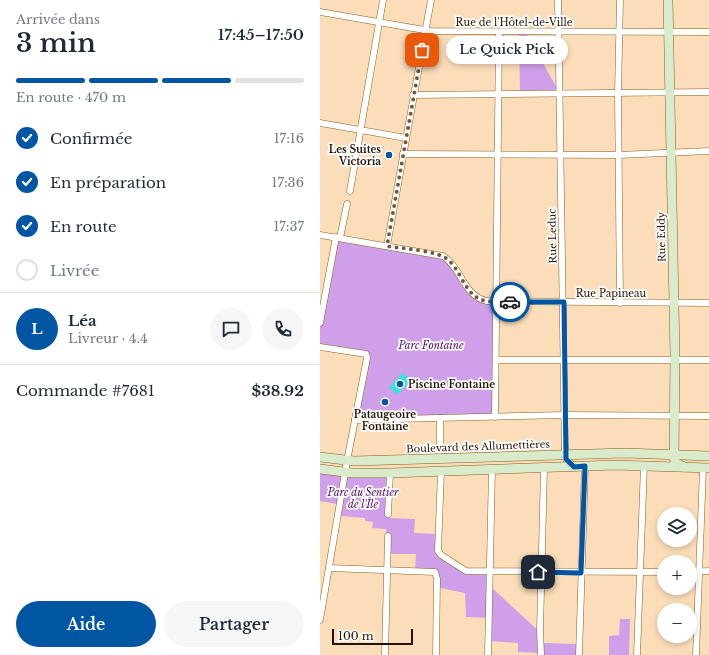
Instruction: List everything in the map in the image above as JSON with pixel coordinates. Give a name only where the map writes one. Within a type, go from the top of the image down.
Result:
[{"type":"main road","name":"Rue Eddy","points":[[668,0],[675,361],[674,454]]},
{"type":"main road","name":"Boulevard des Allumettières","points":[[320,457],[347,461],[565,455],[674,454],[709,456]]},
{"type":"main road","points":[[674,454],[674,462],[684,467]]},
{"type":"main road","points":[[320,469],[345,472],[390,473],[644,465],[706,468]]},
{"type":"street","points":[[350,191],[383,0]]},
{"type":"street","points":[[387,246],[431,0]]},
{"type":"street","name":"Rue Leduc","points":[[558,0],[564,302],[565,455]]},
{"type":"street","points":[[620,0],[618,93],[620,303]]},
{"type":"street","name":"Rue de l'Hôtel-de-Ville","points":[[320,12],[379,21],[432,32],[709,32]]},
{"type":"street","points":[[496,417],[499,32]]},
{"type":"street","points":[[413,95],[709,92]]},
{"type":"street","points":[[320,123],[406,138]]},
{"type":"street","points":[[403,154],[619,155],[670,154],[709,151]]},
{"type":"street","points":[[320,323],[338,238],[347,204]]},
{"type":"street","name":"Rue Papineau","points":[[320,234],[443,256],[455,267],[472,295],[481,300],[497,302],[709,303]]},
{"type":"street","points":[[320,347],[367,356],[345,472],[320,620]]},
{"type":"street","points":[[496,360],[709,360]]},
{"type":"street","points":[[355,420],[565,415],[709,416]]},
{"type":"street","points":[[440,418],[440,445]]},
{"type":"street","points":[[565,455],[566,459],[574,467]]},
{"type":"street","points":[[637,655],[644,465]]},
{"type":"street","points":[[579,655],[585,466]]},
{"type":"street","points":[[541,655],[540,630],[543,572],[544,468]]},
{"type":"street","points":[[696,655],[698,571],[706,468]]},
{"type":"street","points":[[488,655],[492,469]]},
{"type":"street","points":[[441,471],[438,549],[441,555],[463,570],[581,573],[657,572]]},
{"type":"street","points":[[388,514],[390,473]]},
{"type":"street","points":[[385,655],[388,536]]},
{"type":"street","points":[[329,568],[435,572],[438,579],[436,655]]},
{"type":"street","points":[[698,571],[709,571]]},
{"type":"street","points":[[320,576],[327,578]]},
{"type":"green space","points":[[519,32],[525,32],[560,93],[520,93]]},
{"type":"green space","name":"Parc Fontaine","points":[[336,237],[443,256],[469,291],[497,302],[495,417],[355,420],[367,356],[320,347],[320,323]]},
{"type":"green space","name":"Parc du Sentier de l'Île","points":[[320,472],[392,476],[390,518],[415,519],[414,533],[440,534],[440,553],[443,559],[465,574],[492,575],[492,588],[542,634],[543,643],[579,644],[579,655],[541,655],[541,653],[518,652],[518,643],[490,641],[491,618],[466,617],[465,593],[440,588],[435,575],[415,574],[416,554],[389,554],[386,529],[372,528],[373,522],[365,521],[365,518],[341,516],[343,505],[320,501]]},
{"type":"green space","points":[[620,619],[630,619],[629,655],[609,655],[609,636],[619,635]]},
{"type":"water","name":"Piscine Fontaine","points":[[403,373],[411,380],[397,395],[389,387]]},
{"type":"way so far","points":[[422,50],[387,246],[443,256],[455,267],[469,291],[476,298],[486,301],[510,302]]},
{"type":"place","name":"Le Quick Pick","points":[[422,50]]},
{"type":"place","name":"Les Suites Victoria","points":[[389,155]]},
{"type":"place","name":"Piscine Fontaine","points":[[400,384]]},
{"type":"place","name":"Pataugeoire Fontaine","points":[[385,402]]},
{"type":"route","points":[[510,302],[564,302],[566,459],[574,467],[585,466],[581,573],[538,572]]}]
